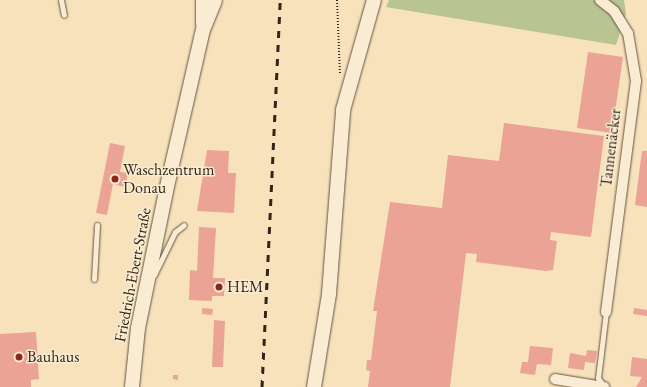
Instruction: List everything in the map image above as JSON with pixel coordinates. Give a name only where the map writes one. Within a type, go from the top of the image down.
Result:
[{"type":"main road","name":"Friedrich-Ebert-Straße","points":[[203,0],[203,30]]},
{"type":"main road","name":"Friedrich-Ebert-Straße","points":[[132,387],[144,298],[203,30],[215,0]]},
{"type":"main road","points":[[314,387],[329,294],[340,133],[359,47],[374,0]]},
{"type":"street","name":"Tannenäcker","points":[[600,0],[614,11],[628,33],[636,81],[606,312]]},
{"type":"street","points":[[555,379],[604,386]]},
{"type":"lane","points":[[61,0],[64,15]]},
{"type":"lane","points":[[144,298],[175,232],[184,224]]},
{"type":"lane","points":[[94,279],[97,225]]},
{"type":"lane","points":[[604,386],[598,378],[606,312]]},
{"type":"path","points":[[337,0],[340,78],[350,84]]},
{"type":"green space","points":[[389,0],[624,0],[626,14],[616,45],[386,7]]},
{"type":"building","points":[[588,52],[623,57],[612,133],[577,128]]},
{"type":"building","points":[[504,123],[604,136],[591,237],[551,232],[550,240],[557,241],[553,270],[546,271],[476,262],[477,254],[466,253],[450,387],[368,387],[370,371],[366,370],[367,360],[371,360],[377,311],[373,311],[390,202],[442,208],[448,155],[499,161]]},
{"type":"building","name":"Waschzentrum Donau","points":[[110,143],[125,146],[120,172],[128,173],[125,187],[113,184],[107,215],[96,213]]},
{"type":"building","points":[[207,150],[229,151],[228,173],[236,173],[234,213],[197,211]]},
{"type":"building","points":[[642,151],[647,151],[647,207],[635,205]]},
{"type":"building","points":[[199,227],[216,228],[213,278],[225,278],[224,296],[212,296],[212,301],[189,300],[190,270],[197,271]]},
{"type":"building","points":[[202,308],[213,309],[212,315],[202,314]]},
{"type":"building","points":[[634,308],[647,310],[647,316],[633,314]]},
{"type":"building","points":[[214,320],[225,321],[223,367],[212,367]]},
{"type":"building","name":"Bauhaus","points":[[36,332],[39,379],[31,380],[31,387],[0,387],[0,334]]},
{"type":"building","points":[[530,346],[553,348],[551,365],[537,364],[535,375],[520,373],[522,362],[528,362]]},
{"type":"building","points":[[587,350],[597,351],[595,363],[585,362],[584,370],[568,368],[570,353],[586,356]]},
{"type":"building","points":[[632,357],[647,359],[647,387],[636,387],[642,377],[630,376]]},
{"type":"building","points":[[173,375],[178,375],[178,380],[173,379]]},
{"type":"railway","points":[[262,387],[280,0]]},
{"type":"place","name":"Waschzentrum Donau","points":[[115,179]]},
{"type":"place","name":"HEM","points":[[219,287]]},
{"type":"place","name":"Bauhaus","points":[[19,357]]}]
